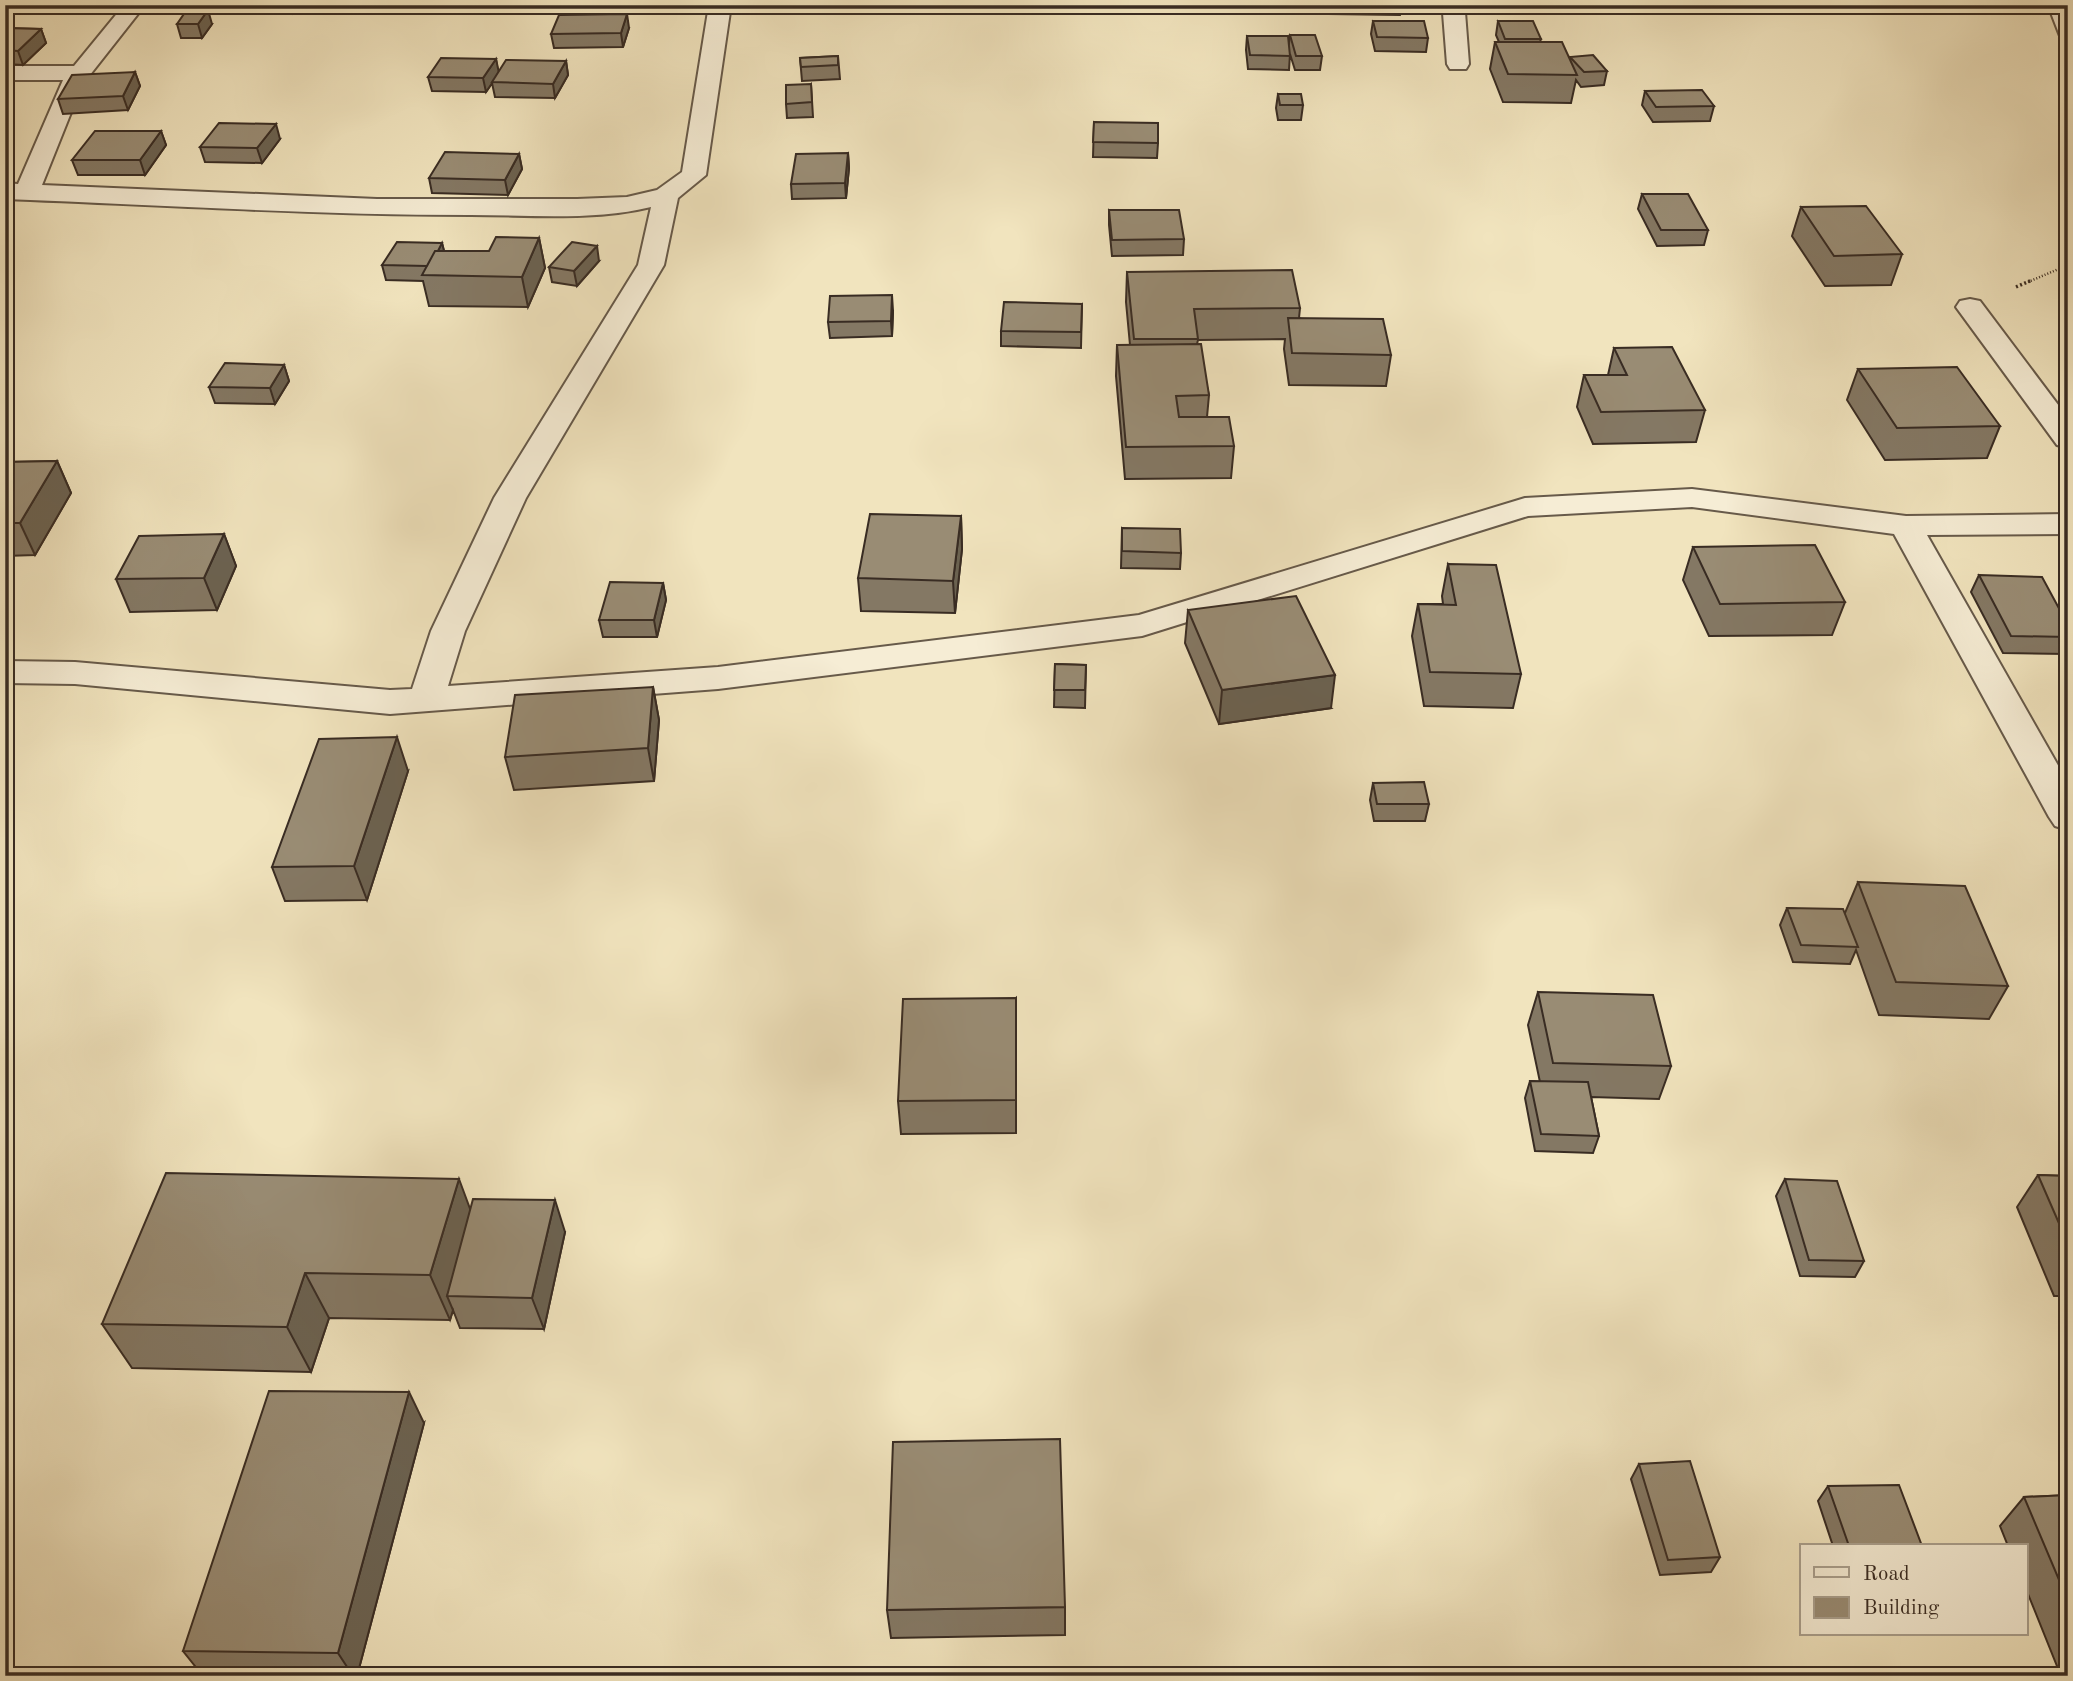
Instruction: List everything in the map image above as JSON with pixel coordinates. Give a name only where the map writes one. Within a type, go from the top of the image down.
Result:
[{"type":"street","points":[[17,191],[43,159],[64,95],[135,5]]},
{"type":"street","points":[[17,191],[377,207],[627,205],[666,195],[694,175],[720,5]]},
{"type":"street","points":[[1448,5],[1454,12],[1458,64]]},
{"type":"street","points":[[2058,5],[2068,31]]},
{"type":"street","points":[[5,72],[79,73]]},
{"type":"street","points":[[426,699],[448,631],[510,498],[651,265],[666,195]]},
{"type":"street","points":[[1970,307],[2068,439]]},
{"type":"street","points":[[5,672],[75,673],[390,702],[718,678],[1142,625],[1525,507],[1692,498],[1906,526],[2068,524]]},
{"type":"street","points":[[1906,526],[2068,817]]},
{"type":"path","points":[[1970,307],[2068,264]]},
{"type":"building","points":[[208,10],[198,24],[177,24],[186,11]]},
{"type":"building","points":[[627,14],[621,33],[551,34],[559,15]]},
{"type":"building","points":[[1373,21],[1424,21],[1428,38],[1377,37]]},
{"type":"building","points":[[1498,21],[1533,21],[1541,39],[1505,39]]},
{"type":"building","points":[[5,28],[41,29],[18,51],[5,50]]},
{"type":"building","points":[[1290,35],[1315,35],[1322,56],[1296,56]]},
{"type":"building","points":[[1247,36],[1288,36],[1290,56],[1250,55]]},
{"type":"building","points":[[1495,42],[1562,42],[1577,75],[1508,74]]},
{"type":"building","points":[[1593,55],[1607,71],[1584,72],[1570,57]]},
{"type":"building","points":[[838,56],[838,65],[801,67],[800,58]]},
{"type":"building","points":[[441,58],[496,59],[483,78],[428,77]]},
{"type":"building","points":[[506,60],[566,61],[553,84],[492,82]]},
{"type":"building","points":[[135,72],[123,96],[58,99],[72,75]]},
{"type":"building","points":[[811,84],[812,102],[786,104],[786,85]]},
{"type":"building","points":[[1702,90],[1714,106],[1656,107],[1645,91]]},
{"type":"building","points":[[1278,94],[1301,94],[1303,105],[1280,105]]},
{"type":"building","points":[[1094,122],[1158,123],[1158,143],[1093,142]]},
{"type":"building","points":[[219,123],[276,124],[257,148],[200,147]]},
{"type":"building","points":[[95,131],[161,131],[140,160],[72,160]]},
{"type":"building","points":[[445,152],[519,154],[505,180],[429,178]]},
{"type":"building","points":[[848,153],[845,183],[791,184],[796,154]]},
{"type":"building","points":[[1642,194],[1688,194],[1708,230],[1661,230]]},
{"type":"building","points":[[1866,206],[1902,254],[1834,256],[1801,207]]},
{"type":"building","points":[[1109,210],[1179,210],[1184,239],[1112,240]]},
{"type":"building","points":[[496,237],[539,238],[522,277],[422,275],[435,251],[489,251]]},
{"type":"building","points":[[397,242],[442,243],[427,266],[382,265]]},
{"type":"building","points":[[572,242],[597,246],[574,271],[549,267]]},
{"type":"building","points":[[1292,270],[1300,308],[1194,309],[1198,339],[1134,339],[1127,272]]},
{"type":"building","points":[[892,295],[891,321],[828,322],[830,296]]},
{"type":"building","points":[[1004,302],[1082,304],[1081,332],[1001,331]]},
{"type":"building","points":[[1288,318],[1383,319],[1391,355],[1292,353]]},
{"type":"building","points":[[1201,344],[1209,395],[1176,396],[1179,417],[1229,417],[1234,446],[1126,447],[1117,345]]},
{"type":"building","points":[[1672,347],[1705,410],[1601,412],[1584,375],[1627,375],[1614,348]]},
{"type":"building","points":[[225,363],[284,365],[270,388],[209,387]]},
{"type":"building","points":[[1957,367],[2000,426],[1897,428],[1858,369]]},
{"type":"building","points":[[57,461],[20,523],[5,523],[5,462]]},
{"type":"building","points":[[870,514],[961,516],[953,581],[858,578]]},
{"type":"building","points":[[1122,528],[1180,529],[1181,553],[1122,551]]},
{"type":"building","points":[[224,534],[204,578],[116,579],[139,536]]},
{"type":"building","points":[[1815,545],[1845,602],[1720,604],[1693,547]]},
{"type":"building","points":[[1448,564],[1496,565],[1521,674],[1430,672],[1418,604],[1456,605]]},
{"type":"building","points":[[1979,575],[2042,577],[2068,625],[2068,637],[2011,636]]},
{"type":"building","points":[[610,582],[663,583],[654,620],[599,620]]},
{"type":"building","points":[[1296,596],[1335,675],[1222,690],[1188,610]]},
{"type":"building","points":[[1055,664],[1086,665],[1085,690],[1054,690]]},
{"type":"building","points":[[653,687],[648,748],[505,757],[515,695]]},
{"type":"building","points":[[397,737],[354,866],[272,867],[319,739]]},
{"type":"building","points":[[1424,782],[1429,804],[1377,804],[1373,783]]},
{"type":"building","points":[[1858,882],[1965,886],[2008,986],[1896,982]]},
{"type":"building","points":[[1787,908],[1843,909],[1858,947],[1801,945]]},
{"type":"building","points":[[1538,992],[1653,995],[1671,1066],[1553,1063]]},
{"type":"building","points":[[1016,998],[1016,1100],[898,1101],[903,999]]},
{"type":"building","points":[[1530,1081],[1588,1082],[1599,1136],[1541,1134]]},
{"type":"building","points":[[166,1173],[459,1179],[430,1275],[305,1273],[287,1327],[102,1324]]},
{"type":"building","points":[[2038,1175],[2068,1176],[2068,1244]]},
{"type":"building","points":[[1785,1179],[1837,1181],[1864,1261],[1809,1260]]},
{"type":"building","points":[[473,1199],[555,1200],[532,1298],[447,1296]]},
{"type":"building","points":[[269,1391],[409,1392],[338,1653],[183,1651]]},
{"type":"building","points":[[1060,1439],[1065,1607],[887,1610],[893,1442]]},
{"type":"building","points":[[1690,1461],[1720,1557],[1668,1560],[1639,1464]]},
{"type":"building","points":[[1899,1485],[1921,1544],[1848,1544],[1828,1486]]},
{"type":"building","points":[[2068,1495],[2068,1601],[2024,1497]]}]
